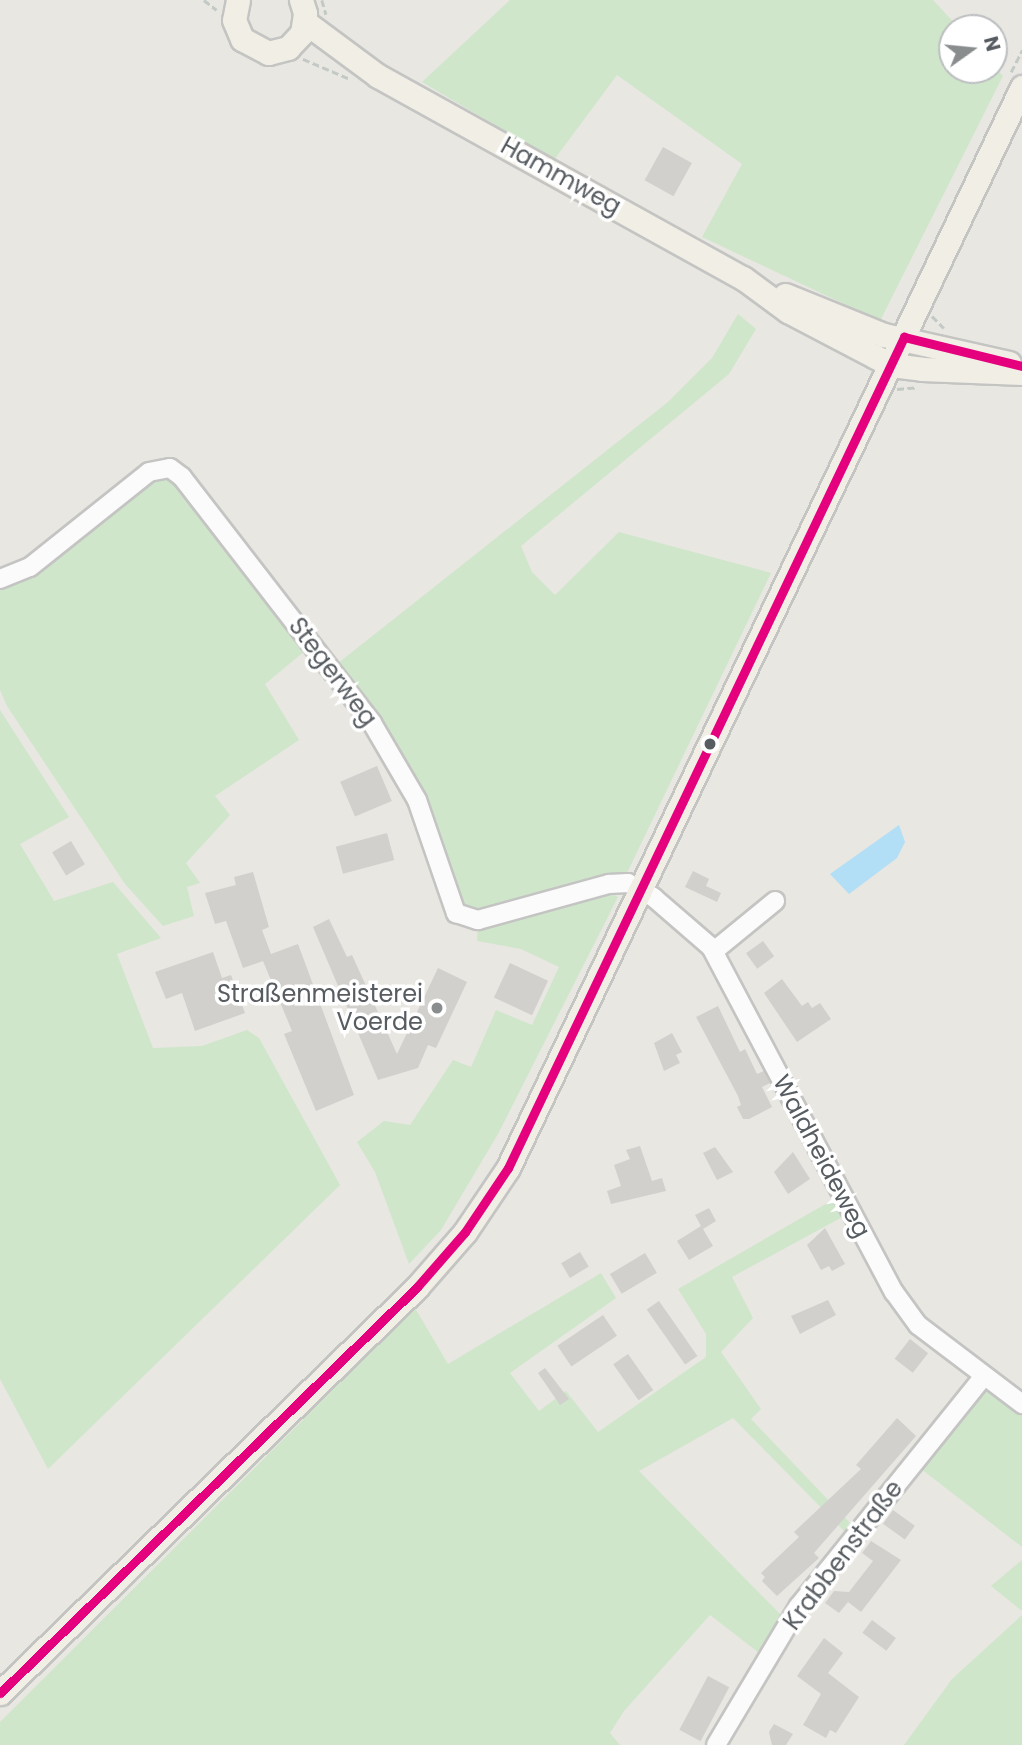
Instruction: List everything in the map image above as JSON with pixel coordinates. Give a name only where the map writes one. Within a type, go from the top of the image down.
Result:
[{"type":"main road","name":"Hammweg","points":[[232,3],[242,39],[258,51],[279,52],[301,21],[378,76],[744,279],[788,311],[1022,369]]},
{"type":"main road","points":[[0,1693],[417,1287],[465,1232],[508,1168],[643,890],[1022,87]]},
{"type":"main road","name":"Hammweg","points":[[744,279],[884,335],[903,339],[945,340],[1022,369]]},
{"type":"street","name":"Stegerweg","points":[[0,579],[30,567],[140,478],[170,468],[199,498],[372,723],[417,800],[456,913],[478,920],[609,884],[628,883],[643,890]]},
{"type":"street","name":"Waldheideweg","points":[[643,890],[714,951],[894,1292],[918,1325],[1022,1404]]},
{"type":"street","points":[[714,951],[775,901]]},
{"type":"street","name":"Krabbenstraße","points":[[716,1745],[799,1606],[984,1376]]},
{"type":"path","points":[[903,339],[937,318],[945,340]]},
{"type":"green space","points":[[510,0],[933,0],[946,14],[938,14],[938,84],[999,84],[880,321],[702,237],[742,164],[617,75],[554,160],[422,82]]},
{"type":"green space","points":[[738,314],[756,329],[729,374],[521,546],[532,572],[555,595],[619,532],[771,573],[627,873],[484,910],[466,909],[458,903],[337,664],[668,402],[712,358]]},
{"type":"green space","points":[[167,474],[177,481],[311,646],[265,684],[299,740],[215,796],[230,815],[186,863],[200,883],[187,887],[194,916],[163,926],[125,884],[7,706],[0,690],[0,583],[146,479]]},
{"type":"green space","points":[[0,710],[69,817],[20,844],[54,901],[113,882],[161,938],[117,954],[153,1048],[202,1046],[247,1030],[259,1038],[340,1185],[48,1469],[0,1379]]},
{"type":"green space","points":[[609,892],[618,897],[498,1134],[441,1230],[409,1264],[375,1172],[357,1142],[384,1121],[410,1125],[453,1060],[471,1067],[496,1010],[532,1025],[559,967],[521,949],[477,941],[478,928]]},
{"type":"green space","points":[[836,1198],[846,1215],[732,1277],[753,1318],[721,1352],[761,1409],[751,1419],[854,1527],[847,1534],[733,1418],[639,1471],[786,1620],[763,1656],[710,1615],[624,1711],[610,1733],[620,1745],[0,1745],[0,1722],[415,1308],[448,1364],[601,1273],[616,1298],[510,1373],[539,1411],[566,1391],[598,1432],[706,1357],[706,1334],[678,1289]]},
{"type":"green space","points":[[983,1385],[1022,1414],[1022,1547],[916,1465]]},
{"type":"green space","points":[[1022,1560],[1022,1611],[991,1586]]},
{"type":"green space","points":[[1022,1615],[1022,1745],[904,1745],[952,1679]]},
{"type":"water","points":[[899,825],[905,842],[897,858],[849,894],[830,874]]},
{"type":"building","points":[[663,147],[692,163],[673,196],[645,180]]},
{"type":"building","points":[[377,766],[392,801],[355,817],[340,782]]},
{"type":"building","points":[[387,833],[394,860],[343,874],[336,847]]},
{"type":"building","points":[[71,841],[85,864],[66,875],[52,852]]},
{"type":"building","points":[[693,871],[709,879],[706,886],[721,893],[717,902],[685,887]]},
{"type":"building","points":[[253,872],[269,927],[262,930],[271,954],[298,944],[354,1095],[316,1111],[284,1034],[292,1031],[263,961],[243,968],[226,921],[215,924],[205,893],[236,885],[234,877]]},
{"type":"building","points":[[329,919],[347,957],[352,955],[397,1054],[438,968],[467,982],[436,1048],[428,1045],[418,1068],[378,1080],[313,927]]},
{"type":"building","points":[[763,941],[774,956],[757,969],[746,953]]},
{"type":"building","points":[[213,952],[222,978],[231,975],[245,1013],[195,1031],[182,993],[166,999],[155,972]]},
{"type":"building","points":[[510,963],[548,981],[532,1015],[494,997]]},
{"type":"building","points":[[782,979],[802,1006],[808,1002],[812,1008],[820,1003],[831,1019],[797,1042],[764,993]]},
{"type":"building","points":[[718,1006],[740,1052],[745,1049],[757,1074],[764,1071],[770,1083],[762,1087],[772,1107],[749,1119],[743,1119],[737,1107],[741,1105],[738,1096],[696,1017]]},
{"type":"building","points":[[672,1033],[682,1052],[676,1055],[680,1063],[664,1071],[654,1043]]},
{"type":"building","points":[[640,1146],[652,1181],[662,1178],[666,1191],[611,1204],[607,1191],[621,1186],[614,1165],[630,1159],[626,1150]]},
{"type":"building","points":[[715,1147],[733,1172],[717,1180],[703,1153]]},
{"type":"building","points":[[793,1152],[810,1179],[788,1194],[774,1172]]},
{"type":"building","points":[[709,1208],[716,1221],[703,1229],[713,1246],[689,1260],[677,1241],[701,1226],[695,1215]]},
{"type":"building","points":[[825,1228],[845,1264],[832,1271],[829,1266],[821,1270],[807,1245]]},
{"type":"building","points":[[580,1252],[589,1267],[570,1278],[561,1263]]},
{"type":"building","points":[[645,1253],[657,1273],[622,1294],[610,1274]]},
{"type":"building","points":[[828,1300],[836,1315],[800,1334],[791,1316]]},
{"type":"building","points":[[659,1301],[697,1356],[685,1364],[647,1310]]},
{"type":"building","points":[[603,1315],[617,1336],[571,1366],[557,1346]]},
{"type":"building","points":[[910,1339],[928,1353],[913,1373],[895,1359]]},
{"type":"building","points":[[628,1354],[653,1390],[638,1400],[613,1364]]},
{"type":"building","points":[[545,1368],[569,1399],[560,1405],[538,1373]]},
{"type":"building","points":[[897,1418],[916,1436],[814,1553],[819,1558],[777,1596],[762,1581],[765,1577],[761,1573],[799,1537],[794,1532],[861,1469],[856,1465]]},
{"type":"building","points":[[893,1510],[915,1526],[905,1540],[883,1524]]},
{"type":"building","points":[[871,1541],[901,1560],[861,1612],[848,1602],[839,1613],[825,1603],[834,1591],[849,1592],[873,1561],[862,1553]]},
{"type":"building","points":[[872,1620],[896,1638],[886,1651],[862,1633]]},
{"type":"building","points":[[824,1638],[843,1653],[828,1673],[859,1697],[836,1733],[830,1730],[826,1738],[803,1725],[821,1694],[797,1676]]},
{"type":"building","points":[[708,1676],[729,1687],[701,1741],[679,1730]]},
{"type":"building","points":[[774,1724],[793,1734],[786,1745],[772,1745],[769,1732]]},
{"type":"transit line","points":[[0,1693],[417,1287],[465,1232],[508,1168],[904,337],[1022,366]]},
{"type":"place","name":"Straßenmeisterei Voerde","points":[[437,1008]]}]
